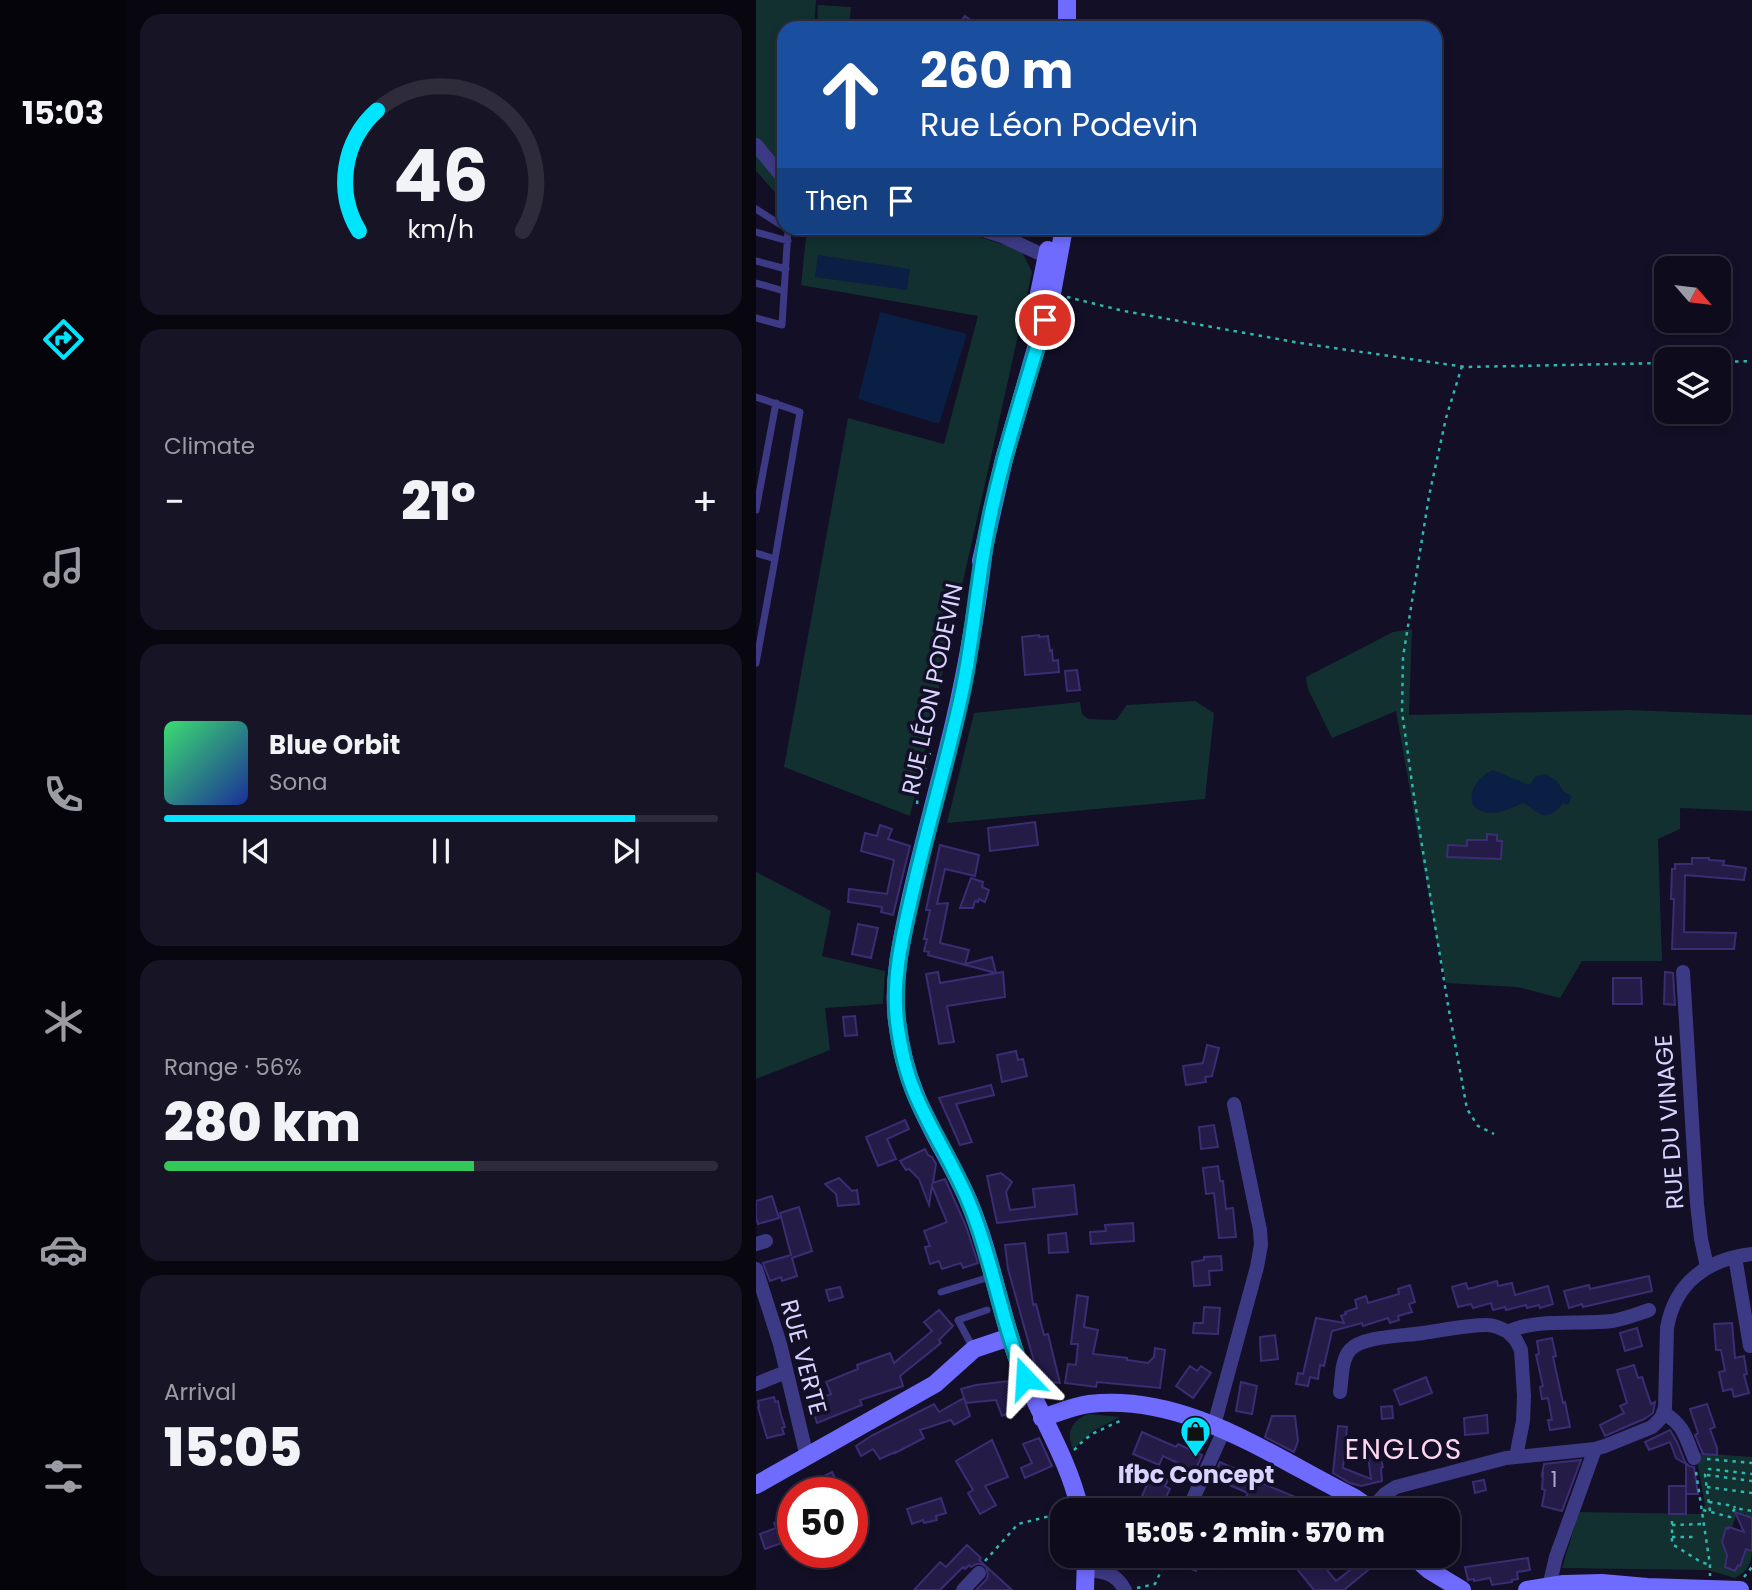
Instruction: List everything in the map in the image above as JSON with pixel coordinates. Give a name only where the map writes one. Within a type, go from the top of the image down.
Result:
[{"type":"main road","name":"RUE LÉON PODEVIN","points":[[1004,459],[1052,293],[1051,235]]},
{"type":"main road","name":"RUE LÉON PODEVIN","points":[[1061,235],[1019,383],[965,626],[896,980],[897,1021],[915,1093],[970,1205],[986,1249],[1021,1368],[1073,1483],[1077,1498]]},
{"type":"main road","points":[[756,1485],[935,1384],[974,1349],[1010,1336]]},
{"type":"main road","points":[[1042,1418],[1089,1404],[1140,1406],[1175,1412],[1219,1427],[1353,1498]]},
{"type":"main road","points":[[1086,1568],[1086,1590]]},
{"type":"main road","points":[[1427,1568],[1457,1587],[1474,1590]]},
{"type":"main road","points":[[1527,1590],[1602,1583],[1740,1590]]},
{"type":"main road","points":[[1604,1590],[1647,1587]]},
{"type":"street","points":[[756,145],[777,170]]},
{"type":"street","points":[[999,235],[1053,257]]},
{"type":"street","name":"RUE DU VINAGE","points":[[1683,972],[1699,1227],[1707,1267]]},
{"type":"street","points":[[1192,1498],[1219,1427],[1261,1245],[1259,1220],[1234,1104]]},
{"type":"street","points":[[1381,1498],[1396,1487],[1516,1457],[1595,1449],[1652,1427],[1664,1413],[1669,1318],[1676,1300],[1687,1284],[1707,1267],[1752,1254]]},
{"type":"street","points":[[1735,1257],[1750,1346]]},
{"type":"street","name":"RUE VERTE","points":[[756,1269],[780,1344],[807,1457]]},
{"type":"street","points":[[1508,1332],[1523,1325],[1610,1321],[1649,1310]]},
{"type":"street","points":[[1340,1392],[1345,1358],[1357,1344],[1388,1336],[1449,1328],[1489,1325],[1499,1327],[1516,1340],[1521,1350],[1523,1422],[1516,1457]]},
{"type":"street","points":[[756,1384],[786,1372]]},
{"type":"street","points":[[1664,1413],[1678,1422],[1694,1458]]},
{"type":"street","points":[[1550,1588],[1556,1557],[1595,1449]]},
{"type":"street","points":[[1094,1568],[1115,1577],[1125,1590]]},
{"type":"street","points":[[954,1590],[964,1590],[979,1573]]},
{"type":"lane","points":[[756,209],[777,222]]},
{"type":"lane","points":[[756,232],[788,241]]},
{"type":"lane","points":[[756,318],[782,326],[788,235]]},
{"type":"lane","points":[[756,261],[786,269]]},
{"type":"lane","points":[[756,283],[784,290]]},
{"type":"lane","points":[[756,397],[800,412],[756,663]]},
{"type":"lane","points":[[756,510],[776,404]]},
{"type":"lane","points":[[756,553],[775,559]]},
{"type":"lane","points":[[941,1293],[994,1276]]},
{"type":"lane","points":[[974,1349],[958,1320],[987,1310]]},
{"type":"path","points":[[1052,293],[1114,309],[1237,332],[1462,366],[1654,363]]},
{"type":"path","points":[[1731,362],[1752,361]]},
{"type":"path","points":[[1462,366],[1446,418],[1429,496],[1403,657],[1402,712],[1467,1109],[1478,1126],[1494,1133]]},
{"type":"path","points":[[1058,1450],[1066,1445],[1070,1451],[1076,1450],[1094,1433],[1138,1414],[1140,1406]]},
{"type":"path","points":[[1710,1588],[1710,1565],[1694,1458],[1752,1463]]},
{"type":"path","points":[[1710,1511],[1705,1475],[1709,1469],[1752,1474]]},
{"type":"path","points":[[1705,1475],[1752,1480]]},
{"type":"path","points":[[1707,1487],[1752,1493]]},
{"type":"path","points":[[1709,1502],[1752,1510]]},
{"type":"path","points":[[1702,1510],[1730,1517],[1735,1508]]},
{"type":"path","points":[[979,1573],[981,1567],[1018,1524],[1050,1516]]},
{"type":"path","points":[[1704,1524],[1672,1523],[1672,1544],[1710,1565]]},
{"type":"path","points":[[1672,1537],[1696,1537]]},
{"type":"path","points":[[1130,1590],[1155,1584],[1162,1568]]},
{"type":"green space","points":[[756,0],[816,0],[814,21],[777,21],[777,194],[756,171]]},
{"type":"green space","points":[[818,5],[851,7],[850,21],[817,21]]},
{"type":"green space","points":[[806,235],[973,235],[1021,250],[1032,272],[910,816],[784,767],[848,418],[944,444],[978,316],[801,285]]},
{"type":"green space","points":[[1412,629],[1409,715],[1630,710],[1752,715],[1752,811],[1680,808],[1680,829],[1658,839],[1662,961],[1582,961],[1560,998],[1517,987],[1446,983],[1396,711],[1332,738],[1308,689],[1306,677],[1393,632]]},
{"type":"green space","points":[[1195,701],[1214,713],[1205,799],[947,823],[974,713],[1080,702],[1082,714],[1088,719],[1116,720],[1127,705]]},
{"type":"green space","points":[[756,872],[831,911],[822,956],[885,971],[883,1004],[825,1008],[830,1050],[756,1079]]},
{"type":"green space","points":[[1089,1414],[1120,1417],[1093,1431],[1073,1448],[1070,1437],[1072,1427],[1079,1419]]},
{"type":"green space","points":[[1698,1453],[1752,1457],[1752,1518],[1745,1513],[1742,1515],[1735,1512],[1732,1528],[1726,1528],[1721,1541],[1726,1542],[1728,1558],[1726,1557],[1725,1567],[1735,1570],[1741,1565],[1739,1563],[1745,1548],[1751,1551],[1752,1548],[1750,1562],[1743,1572],[1735,1578],[1708,1570],[1562,1568],[1579,1512],[1700,1514],[1705,1505]]},
{"type":"water","points":[[818,255],[910,269],[907,290],[815,277]]},
{"type":"water","points":[[880,312],[967,334],[939,424],[858,399]]},
{"type":"water","points":[[1493,770],[1529,785],[1536,776],[1546,774],[1572,796],[1568,805],[1563,803],[1548,815],[1539,813],[1524,803],[1499,812],[1480,811],[1474,807],[1472,801],[1473,790],[1483,776]]},
{"type":"building","points":[[1048,636],[1053,661],[1058,660],[1059,672],[1025,675],[1022,637]]},
{"type":"building","points":[[1077,670],[1080,690],[1067,691],[1065,671]]},
{"type":"building","points":[[1035,822],[1038,845],[990,851],[988,828]]},
{"type":"building","points":[[880,825],[892,829],[888,839],[910,846],[893,915],[881,912],[882,907],[848,902],[849,889],[887,894],[894,860],[861,851],[865,833],[877,836]]},
{"type":"building","points":[[1487,834],[1497,835],[1497,841],[1502,841],[1501,859],[1447,857],[1448,845],[1467,846],[1467,840],[1487,840]]},
{"type":"building","points":[[940,845],[979,855],[975,876],[945,869],[937,904],[948,903],[940,943],[969,950],[965,964],[992,957],[996,973],[928,955],[929,952],[924,951],[930,910],[926,910]]},
{"type":"building","points":[[1692,858],[1709,858],[1724,861],[1723,865],[1746,868],[1744,880],[1685,875],[1684,932],[1736,933],[1734,949],[1672,949],[1672,869],[1675,869],[1675,864],[1692,864]]},
{"type":"building","points":[[971,878],[983,882],[982,887],[989,890],[985,902],[979,899],[978,902],[975,901],[973,908],[960,908]]},
{"type":"building","points":[[858,924],[878,928],[871,958],[852,954]]},
{"type":"building","points":[[938,972],[940,983],[1003,972],[1005,997],[947,1006],[954,1042],[939,1044],[926,974]]},
{"type":"building","points":[[1665,972],[1673,973],[1675,1005],[1664,1004]]},
{"type":"building","points":[[1613,978],[1641,978],[1642,1004],[1613,1004]]},
{"type":"building","points":[[855,1016],[857,1035],[845,1036],[843,1017]]},
{"type":"building","points":[[1207,1045],[1219,1048],[1212,1076],[1205,1077],[1206,1082],[1186,1085],[1183,1066],[1203,1063]]},
{"type":"building","points":[[1016,1051],[1018,1060],[1023,1059],[1027,1076],[1002,1082],[997,1055]]},
{"type":"building","points":[[991,1085],[994,1095],[956,1104],[972,1142],[960,1145],[939,1098]]},
{"type":"building","points":[[905,1120],[909,1129],[887,1139],[896,1159],[878,1166],[866,1137]]},
{"type":"building","points":[[1214,1125],[1218,1147],[1201,1149],[1199,1127]]},
{"type":"building","points":[[925,1149],[936,1164],[933,1183],[945,1179],[966,1226],[978,1263],[963,1268],[961,1263],[942,1269],[939,1261],[930,1264],[925,1247],[930,1246],[924,1231],[947,1222],[932,1186],[929,1205],[919,1179],[909,1169],[906,1170],[900,1161]]},
{"type":"building","points":[[1218,1166],[1220,1181],[1223,1181],[1226,1209],[1233,1208],[1236,1237],[1219,1238],[1214,1193],[1206,1194],[1203,1168]]},
{"type":"building","points":[[1001,1173],[1012,1182],[1006,1192],[1010,1210],[1035,1207],[1033,1189],[1074,1185],[1077,1214],[997,1223],[987,1176]]},
{"type":"building","points":[[839,1178],[852,1191],[857,1190],[859,1204],[838,1206],[836,1194],[825,1184]]},
{"type":"building","points":[[772,1196],[779,1218],[758,1224],[756,1201]]},
{"type":"building","points":[[799,1207],[812,1251],[792,1258],[797,1276],[782,1281],[781,1277],[770,1281],[763,1263],[791,1255],[780,1213]]},
{"type":"building","points":[[1133,1223],[1134,1241],[1091,1244],[1090,1232],[1106,1231],[1105,1225]]},
{"type":"building","points":[[1066,1233],[1068,1252],[1049,1253],[1048,1235]]},
{"type":"building","points":[[1025,1243],[1033,1305],[1036,1304],[1044,1335],[1048,1334],[1060,1383],[1044,1381],[1038,1376],[1008,1269],[1005,1245]]},
{"type":"building","points":[[1221,1256],[1222,1270],[1209,1271],[1210,1285],[1194,1286],[1192,1262],[1204,1260],[1204,1257]]},
{"type":"building","points":[[1649,1276],[1652,1291],[1583,1307],[1582,1304],[1569,1308],[1564,1291],[1589,1285],[1590,1289]]},
{"type":"building","points":[[1497,1281],[1498,1286],[1512,1283],[1515,1295],[1548,1286],[1553,1304],[1540,1308],[1539,1305],[1527,1308],[1526,1305],[1506,1310],[1505,1307],[1493,1310],[1491,1303],[1473,1308],[1471,1304],[1458,1307],[1452,1287],[1466,1283],[1468,1289]]},
{"type":"building","points":[[1410,1285],[1415,1302],[1409,1304],[1412,1312],[1398,1316],[1399,1320],[1390,1323],[1388,1318],[1363,1326],[1362,1323],[1332,1331],[1324,1366],[1320,1365],[1318,1379],[1310,1377],[1308,1386],[1296,1384],[1298,1373],[1303,1374],[1316,1318],[1344,1323],[1341,1316],[1357,1308],[1355,1300],[1366,1296],[1368,1303],[1399,1294],[1398,1289]]},
{"type":"building","points":[[840,1287],[843,1297],[829,1301],[826,1290]]},
{"type":"building","points":[[1077,1295],[1088,1297],[1084,1327],[1098,1330],[1093,1354],[1148,1363],[1154,1357],[1155,1348],[1165,1350],[1160,1388],[1097,1382],[1096,1387],[1065,1383],[1068,1364],[1076,1365],[1078,1344],[1071,1344]]},
{"type":"building","points":[[1204,1307],[1220,1308],[1218,1334],[1193,1333],[1194,1323],[1203,1323]]},
{"type":"building","points":[[939,1310],[953,1326],[939,1340],[941,1343],[900,1376],[903,1386],[860,1400],[862,1405],[817,1423],[810,1402],[831,1394],[826,1382],[858,1369],[857,1365],[890,1353],[894,1363],[932,1331],[924,1322]]},
{"type":"building","points":[[1732,1323],[1735,1358],[1744,1356],[1747,1374],[1744,1375],[1749,1393],[1734,1397],[1732,1389],[1723,1391],[1719,1372],[1725,1371],[1721,1350],[1716,1350],[1714,1324]]},
{"type":"building","points":[[1637,1328],[1642,1346],[1625,1351],[1620,1333]]},
{"type":"building","points":[[1275,1335],[1278,1359],[1261,1361],[1260,1337]]},
{"type":"building","points":[[1552,1338],[1556,1356],[1553,1357],[1570,1427],[1550,1430],[1548,1420],[1552,1420],[1548,1398],[1542,1399],[1540,1387],[1543,1386],[1536,1355],[1539,1354],[1537,1341]]},
{"type":"building","points":[[1634,1365],[1638,1378],[1642,1377],[1651,1404],[1655,1402],[1653,1413],[1605,1436],[1600,1425],[1624,1413],[1620,1406],[1627,1403],[1617,1370]]},
{"type":"building","points":[[1190,1366],[1197,1371],[1201,1366],[1211,1373],[1193,1398],[1176,1386]]},
{"type":"building","points":[[1426,1377],[1432,1393],[1400,1405],[1394,1390]]},
{"type":"building","points":[[1009,1381],[1013,1383],[1025,1406],[1002,1416],[996,1400],[966,1403],[961,1389],[976,1385]]},
{"type":"building","points":[[1241,1382],[1257,1386],[1252,1414],[1236,1411]]},
{"type":"building","points":[[774,1397],[775,1402],[778,1401],[785,1427],[782,1428],[784,1434],[767,1438],[758,1401]]},
{"type":"building","points":[[964,1398],[970,1416],[954,1425],[951,1420],[920,1430],[924,1438],[880,1459],[873,1449],[861,1456],[856,1446],[871,1436],[934,1404],[939,1412]]},
{"type":"building","points":[[1707,1404],[1715,1427],[1710,1429],[1717,1455],[1703,1454],[1695,1435],[1698,1433],[1690,1409]]},
{"type":"building","points":[[1392,1406],[1393,1418],[1382,1419],[1381,1407]]},
{"type":"building","points":[[1487,1415],[1488,1433],[1465,1435],[1464,1418]]},
{"type":"building","points":[[1272,1416],[1295,1416],[1298,1441],[1294,1452],[1265,1437]]},
{"type":"building","points":[[1338,1426],[1347,1427],[1343,1468],[1371,1479],[1368,1455],[1379,1453],[1383,1467],[1382,1481],[1361,1486],[1333,1473]]},
{"type":"building","points":[[1670,1430],[1685,1462],[1694,1467],[1698,1494],[1686,1494],[1686,1464],[1676,1458],[1670,1442],[1649,1450],[1645,1442]]},
{"type":"building","points":[[1142,1432],[1202,1455],[1195,1471],[1163,1456],[1159,1465],[1133,1454]]},
{"type":"building","points":[[1039,1438],[1052,1466],[1025,1478],[1021,1468],[1032,1463],[1023,1444]]},
{"type":"building","points":[[992,1440],[1008,1477],[985,1486],[996,1505],[980,1514],[968,1493],[973,1490],[956,1461]]},
{"type":"building","points":[[1581,1460],[1562,1511],[1542,1506],[1545,1490],[1542,1489],[1544,1464]]},
{"type":"building","points":[[1220,1462],[1246,1474],[1245,1476],[1297,1498],[1246,1498],[1248,1493],[1213,1478]]},
{"type":"building","points":[[832,1472],[834,1477],[822,1477]]},
{"type":"building","points":[[1152,1473],[1168,1480],[1165,1486],[1170,1489],[1166,1498],[1141,1498]]},
{"type":"building","points":[[1484,1480],[1486,1490],[1475,1493],[1473,1482]]},
{"type":"building","points":[[1669,1486],[1686,1486],[1686,1514],[1669,1514]]},
{"type":"building","points":[[941,1498],[946,1513],[936,1516],[937,1520],[924,1523],[923,1520],[912,1524],[907,1509]]},
{"type":"building","points":[[1735,1512],[1752,1518],[1752,1551],[1746,1549],[1740,1566],[1738,1565],[1735,1571],[1725,1567],[1727,1555],[1722,1542],[1726,1528],[1744,1532]]},
{"type":"building","points":[[777,1522],[777,1545],[765,1549],[760,1534],[776,1528],[774,1523]]},
{"type":"building","points":[[967,1545],[981,1558],[979,1560],[1012,1590],[976,1590],[988,1575],[986,1567],[976,1564],[965,1569],[963,1567],[940,1590],[914,1590],[940,1562],[946,1567]]},
{"type":"building","points":[[1528,1558],[1530,1570],[1517,1572],[1518,1579],[1512,1582],[1492,1585],[1490,1578],[1468,1580],[1465,1567]]},
{"type":"building","points":[[1296,1568],[1326,1568],[1336,1581],[1353,1568],[1371,1568],[1344,1590],[1314,1590]]},
{"type":"place","name":"Ifbc Concept","points":[[1196,1459]]},
{"type":"district","name":"ENGLOS","points":[[1404,1449]]},
{"type":"route","points":[[1025,1378],[970,1205],[910,1079],[899,1036],[896,980],[904,928],[962,692],[976,615],[984,549],[997,488],[1045,320]]}]
